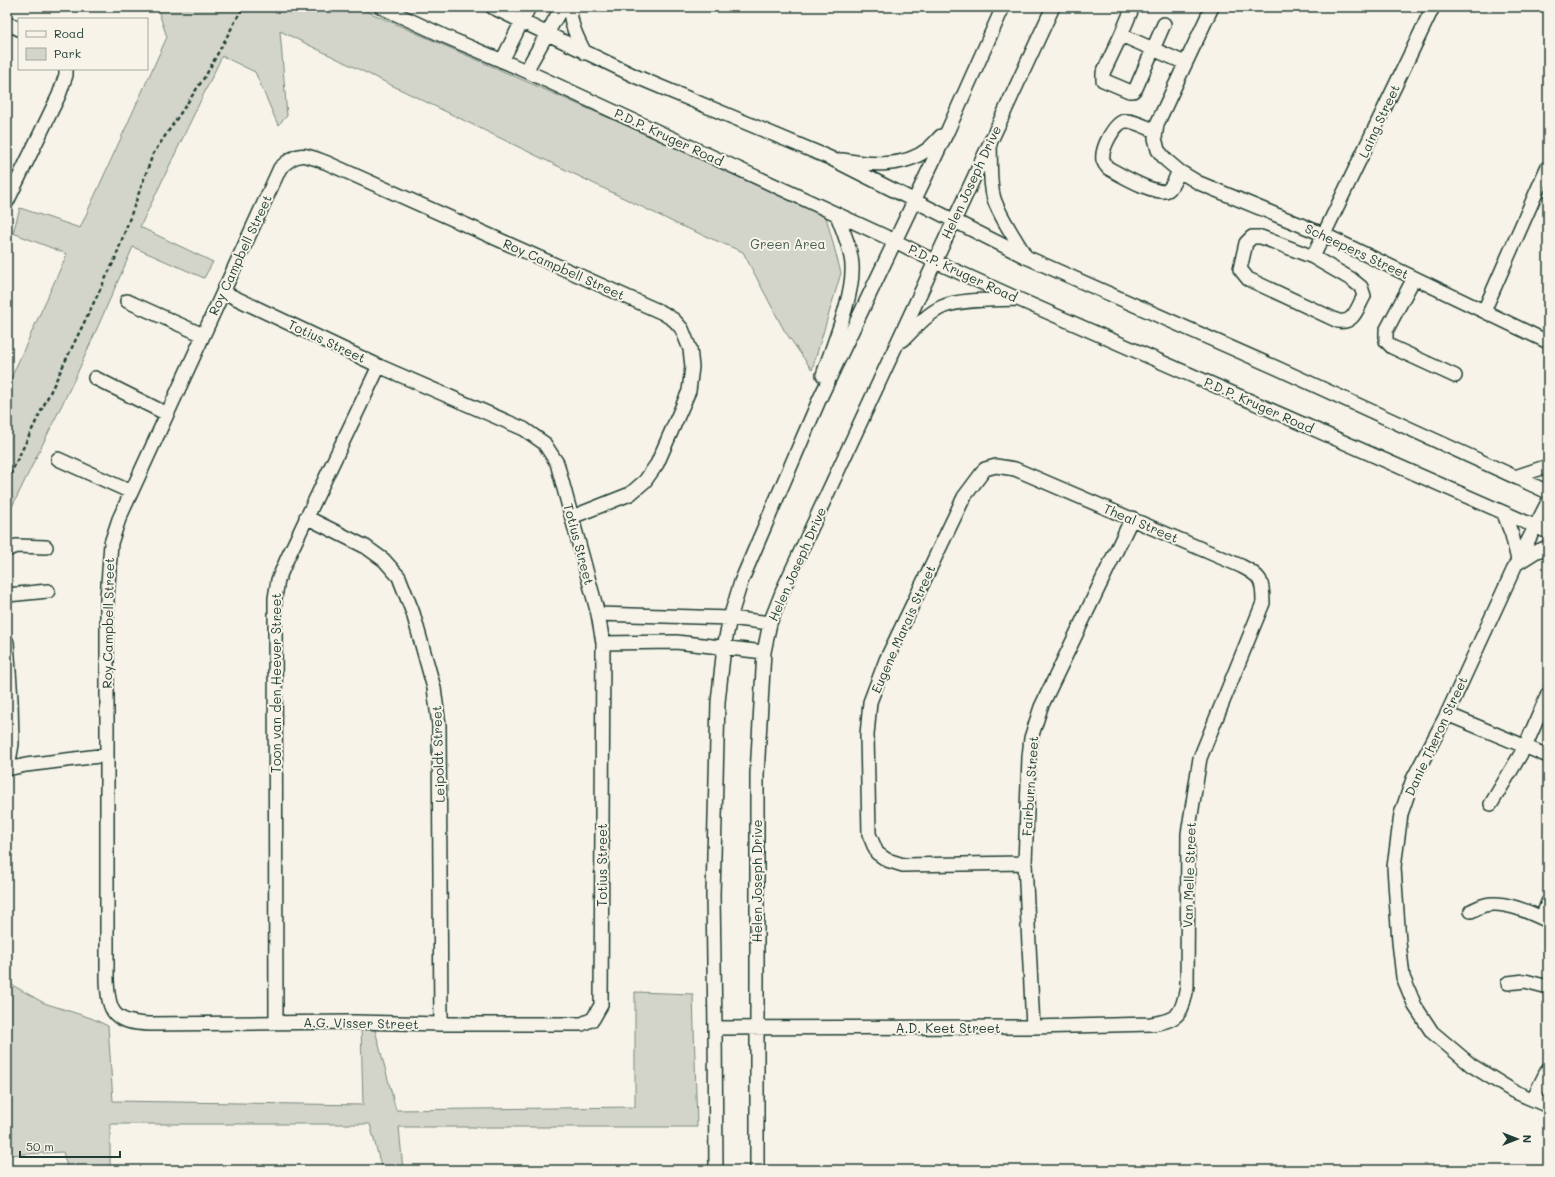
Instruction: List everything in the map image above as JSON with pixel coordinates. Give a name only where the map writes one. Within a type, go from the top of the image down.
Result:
[{"type":"street","name":"P.D.P. Kruger Road","points":[[381,7],[895,241],[1018,299],[1504,514],[1548,532]]},
{"type":"street","points":[[492,7],[637,77],[830,158],[1026,256],[1277,368],[1548,492]]},
{"type":"street","points":[[502,61],[529,7]]},
{"type":"street","points":[[526,72],[562,7]]},
{"type":"street","points":[[570,7],[570,18],[574,31],[585,53]]},
{"type":"street","points":[[716,1170],[712,895],[718,702],[724,647],[730,618],[758,542],[820,398],[948,130],[1003,7]]},
{"type":"street","name":"Helen Joseph Drive","points":[[757,1170],[757,774],[764,652],[770,623],[785,586],[897,346],[934,260],[954,221],[1053,7]]},
{"type":"street","points":[[1179,171],[1167,191],[1163,192],[1153,190],[1108,168],[1105,164],[1103,152],[1114,128],[1119,123],[1128,121],[1156,131],[1157,124],[1165,104],[1212,7]]},
{"type":"street","name":"Laing Street","points":[[1313,257],[1433,7]]},
{"type":"street","points":[[1132,9],[1102,77],[1103,80],[1113,85],[1124,90],[1133,91],[1139,83],[1164,24]]},
{"type":"street","points":[[7,23],[18,28]]},
{"type":"street","points":[[1121,35],[1185,63]]},
{"type":"street","points":[[7,202],[59,95],[66,75],[66,70]]},
{"type":"street","points":[[830,158],[852,162],[885,164],[897,163],[915,157],[928,149],[948,130]]},
{"type":"street","name":"Scheepers Street","points":[[1156,131],[1155,138],[1158,150],[1166,160],[1179,171],[1199,183],[1324,235],[1548,342]]},
{"type":"street","points":[[990,142],[991,180],[994,198],[1010,232],[1026,256]]},
{"type":"street","name":"Roy Campbell Street","points":[[114,1014],[109,1004],[107,994],[108,570],[111,543],[113,534],[131,492],[280,168],[290,158],[300,155],[325,162],[662,313],[674,320],[682,329],[690,349],[692,367],[689,391],[656,464],[645,481],[630,494],[572,517]]},
{"type":"street","points":[[1484,311],[1548,168]]},
{"type":"street","points":[[820,398],[819,386],[839,329],[852,282],[850,253],[838,215]]},
{"type":"street","points":[[1252,237],[1261,237],[1313,257],[1351,279],[1361,287],[1364,296],[1352,319],[1347,322],[1338,321],[1248,279],[1240,270],[1246,243],[1252,237]]},
{"type":"street","points":[[1414,278],[1386,331],[1386,341],[1392,348],[1455,376]]},
{"type":"street","name":"Totius Street","points":[[223,292],[379,366],[524,429],[544,443],[557,463],[598,614],[603,643],[601,1005]]},
{"type":"street","points":[[897,346],[930,314],[943,306],[955,303],[1018,299]]},
{"type":"street","points":[[127,300],[203,335]]},
{"type":"street","name":"Toon van den Heever Street","points":[[276,1022],[275,598],[278,580],[306,517],[379,366]]},
{"type":"street","points":[[94,378],[167,414]]},
{"type":"street","points":[[58,458],[131,492]]},
{"type":"street","name":"Theal Street","points":[[996,466],[1015,469],[1132,518],[1255,573],[1263,588],[1263,603]]},
{"type":"street","name":"Eugene Marais Street","points":[[996,466],[985,470],[964,497],[886,660],[870,702],[867,735],[869,834],[877,853],[887,860],[903,865],[1026,863]]},
{"type":"street","points":[[1515,477],[1548,466]]},
{"type":"street","name":"Danie Theron Street","points":[[1548,502],[1517,562],[1448,714],[1413,779],[1401,814],[1394,867],[1403,977],[1415,1006],[1432,1032],[1471,1065],[1513,1091],[1548,1106]]},
{"type":"street","points":[[1504,514],[1512,535],[1517,562],[1548,547]]},
{"type":"street","name":"Leipoldt Street","points":[[306,517],[366,547],[384,560],[399,576],[413,612],[434,688],[439,725],[441,1024]]},
{"type":"street","name":"Fairburn Street","points":[[1032,1028],[1026,863],[1029,757],[1031,738],[1041,707],[1132,518]]},
{"type":"street","points":[[7,550],[16,546],[46,547]]},
{"type":"street","points":[[7,595],[48,591]]},
{"type":"street","name":"Van Melle Street","points":[[1178,1014],[1184,1005],[1187,987],[1188,834],[1200,758],[1263,603]]},
{"type":"street","points":[[598,614],[730,618],[770,623]]},
{"type":"street","points":[[7,642],[9,717],[12,744],[8,769],[26,765],[107,755]]},
{"type":"street","points":[[603,643],[676,642],[764,652]]},
{"type":"street","points":[[1491,804],[1525,748],[1548,694]]},
{"type":"street","points":[[1448,714],[1525,748],[1548,756]]},
{"type":"street","points":[[1471,911],[1486,905],[1507,905],[1545,920],[1548,902]]},
{"type":"street","points":[[1508,984],[1525,982],[1548,988]]},
{"type":"street","name":"A.G. Visser Street","points":[[114,1014],[122,1021],[134,1024],[276,1022],[582,1024],[593,1019],[601,1005]]},
{"type":"street","name":"A.D. Keet Street","points":[[715,1028],[1032,1028],[1151,1024],[1168,1021],[1178,1014]]},
{"type":"street","points":[[1533,1099],[1548,1069]]},
{"type":"path","points":[[7,481],[115,259],[153,154],[206,75],[243,7]]},
{"type":"green space","name":"Green Area","points":[[157,7],[357,7],[825,213],[841,273],[812,370],[784,330],[743,252],[677,224],[280,31],[287,116],[278,125],[255,72],[222,56],[140,227],[213,262],[204,278],[133,247],[76,376],[7,517],[7,387],[67,254],[13,233],[20,208],[80,228],[167,37]]},
{"type":"green space","points":[[7,982],[44,1003],[91,1018],[108,1026],[113,1101],[363,1105],[361,1026],[374,1026],[396,1110],[635,1107],[635,992],[693,994],[697,1127],[399,1127],[403,1170],[382,1170],[370,1124],[110,1124],[110,1170],[68,1170],[63,1152],[7,1155]]}]
